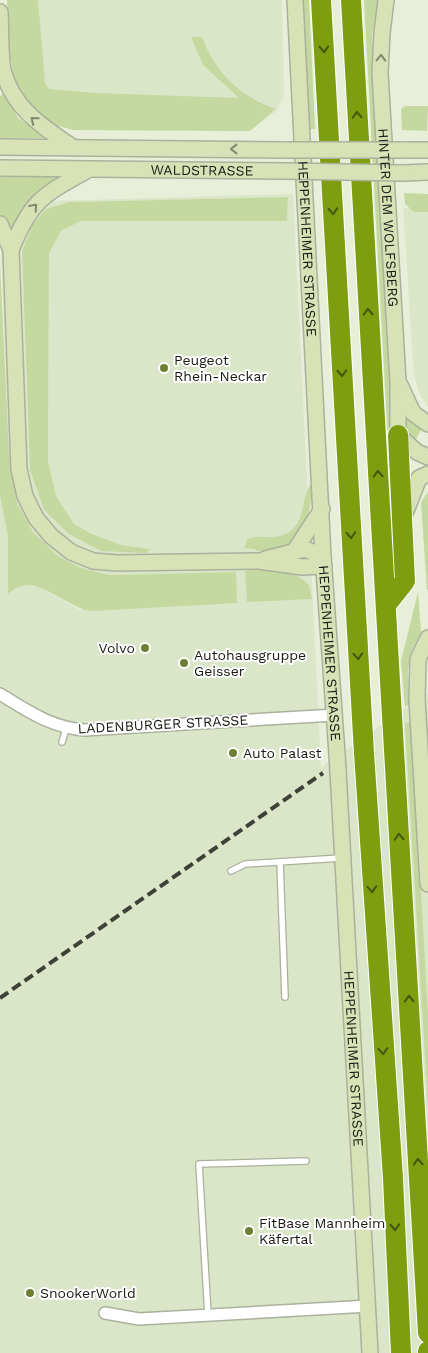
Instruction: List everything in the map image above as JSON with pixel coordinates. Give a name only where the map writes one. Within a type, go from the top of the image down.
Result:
[{"type":"highway","points":[[321,0],[354,601],[393,1178],[401,1353]]},
{"type":"highway","points":[[351,0],[389,597],[393,725],[428,1332]]},
{"type":"highway","points":[[389,597],[405,581],[398,435]]},
{"type":"main road","name":"HEPPENHEIMER STRASSE","points":[[295,0],[322,509],[323,561],[335,715],[369,1306],[370,1353]]},
{"type":"main road","name":"HINTER DEM WOLFSBERG","points":[[386,0],[380,73],[398,382],[398,435]]},
{"type":"main road","points":[[0,12],[1,73],[14,98],[35,122],[74,148]]},
{"type":"main road","name":"WALDSTRASSE","points":[[0,147],[428,150]]},
{"type":"main road","name":"WALDSTRASSE","points":[[0,168],[428,172]]},
{"type":"main road","points":[[11,250],[22,222],[33,206],[49,192],[90,169]]},
{"type":"main road","points":[[0,224],[11,250],[19,469],[25,496],[36,518],[51,536],[71,552],[93,561],[117,564],[246,561],[302,567],[323,561]]},
{"type":"main road","points":[[398,382],[413,413],[428,424]]},
{"type":"main road","points":[[398,435],[417,452],[428,457]]},
{"type":"main road","points":[[401,522],[419,478],[428,474]]},
{"type":"main road","points":[[295,550],[322,509]]},
{"type":"main road","points":[[246,561],[305,549],[323,561]]},
{"type":"main road","points":[[428,638],[418,659],[417,699],[424,767],[428,884]]},
{"type":"street","name":"LADENBURGER STRASSE","points":[[0,694],[44,720],[66,729],[335,715]]},
{"type":"street","points":[[105,1313],[139,1319],[369,1306]]},
{"type":"lane","points":[[62,742],[66,729]]},
{"type":"lane","points":[[231,871],[245,864],[343,858]]},
{"type":"lane","points":[[280,862],[285,997]]},
{"type":"lane","points":[[208,1316],[199,1164],[306,1161]]},
{"type":"shaded area","points":[[7,0],[282,0],[284,95],[276,111],[250,131],[73,130],[13,73]]},
{"type":"shaded area","points":[[293,194],[321,767],[428,693],[428,1353],[0,1353],[0,496],[8,533],[8,594],[23,585],[41,588],[80,610],[236,572],[109,575],[81,568],[58,556],[33,532],[17,503],[9,452],[0,228],[27,221],[53,201]],"holes":[[[288,197],[286,221],[81,221],[61,231],[49,253],[48,461],[56,496],[74,524],[92,534],[121,545],[149,549],[101,551],[44,510],[30,470],[22,250],[70,202]]]},
{"type":"shaded area","points":[[428,207],[428,407],[420,395],[414,375],[403,208]]},
{"type":"green space","points":[[7,0],[38,0],[45,83],[49,89],[95,93],[239,98],[203,65],[191,37],[202,37],[214,62],[230,82],[250,97],[275,109],[250,131],[73,130],[51,124],[36,115],[25,102],[18,87],[10,52]]},
{"type":"green space","points":[[303,0],[309,0],[315,129],[309,129]]},
{"type":"green space","points":[[364,0],[378,0],[372,36],[394,462],[389,462]]},
{"type":"green space","points":[[4,91],[18,118],[46,138],[0,138],[0,97]]},
{"type":"green space","points":[[405,106],[428,106],[427,131],[402,130],[401,109]]},
{"type":"green space","points":[[0,177],[59,177],[27,203],[10,234],[0,214]]},
{"type":"green space","points":[[404,193],[428,194],[428,212],[414,212],[405,204]]},
{"type":"green space","points":[[288,197],[287,221],[81,221],[61,231],[49,253],[48,461],[56,496],[74,524],[92,534],[121,545],[150,549],[146,553],[101,551],[69,534],[44,510],[30,470],[22,251],[33,224],[46,209],[70,202]]},
{"type":"green space","points":[[0,263],[9,452],[17,503],[33,532],[58,556],[81,568],[109,575],[236,572],[237,603],[91,611],[74,605],[47,590],[30,585],[18,587],[8,594],[8,535],[0,496]]},
{"type":"green space","points":[[402,404],[422,428],[415,441],[404,424]]},
{"type":"green space","points":[[313,481],[307,519],[298,536],[292,542],[283,547],[270,550],[256,551],[255,549],[244,548],[248,539],[274,537],[291,531],[297,525],[308,488]]},
{"type":"green space","points":[[428,492],[428,590],[427,590],[421,502]]},
{"type":"green space","points":[[273,568],[295,574],[309,585],[312,599],[247,602],[245,571]]},
{"type":"green space","points":[[418,592],[421,632],[411,652],[408,670],[409,704],[405,707],[401,661]]},
{"type":"green space","points":[[411,721],[428,1014],[428,1106],[405,724]]},
{"type":"railway","points":[[0,998],[323,773]]},
{"type":"place","name":"Peugeot Rhein-Neckar","points":[[164,368]]},
{"type":"place","name":"Volvo","points":[[145,648]]},
{"type":"place","name":"Autohausgruppe Geisser","points":[[184,663]]},
{"type":"place","name":"Auto Palast","points":[[233,753]]},
{"type":"place","name":"FitBase Mannheim Käfertal","points":[[249,1231]]},
{"type":"place","name":"SnookerWorld","points":[[30,1293]]}]
